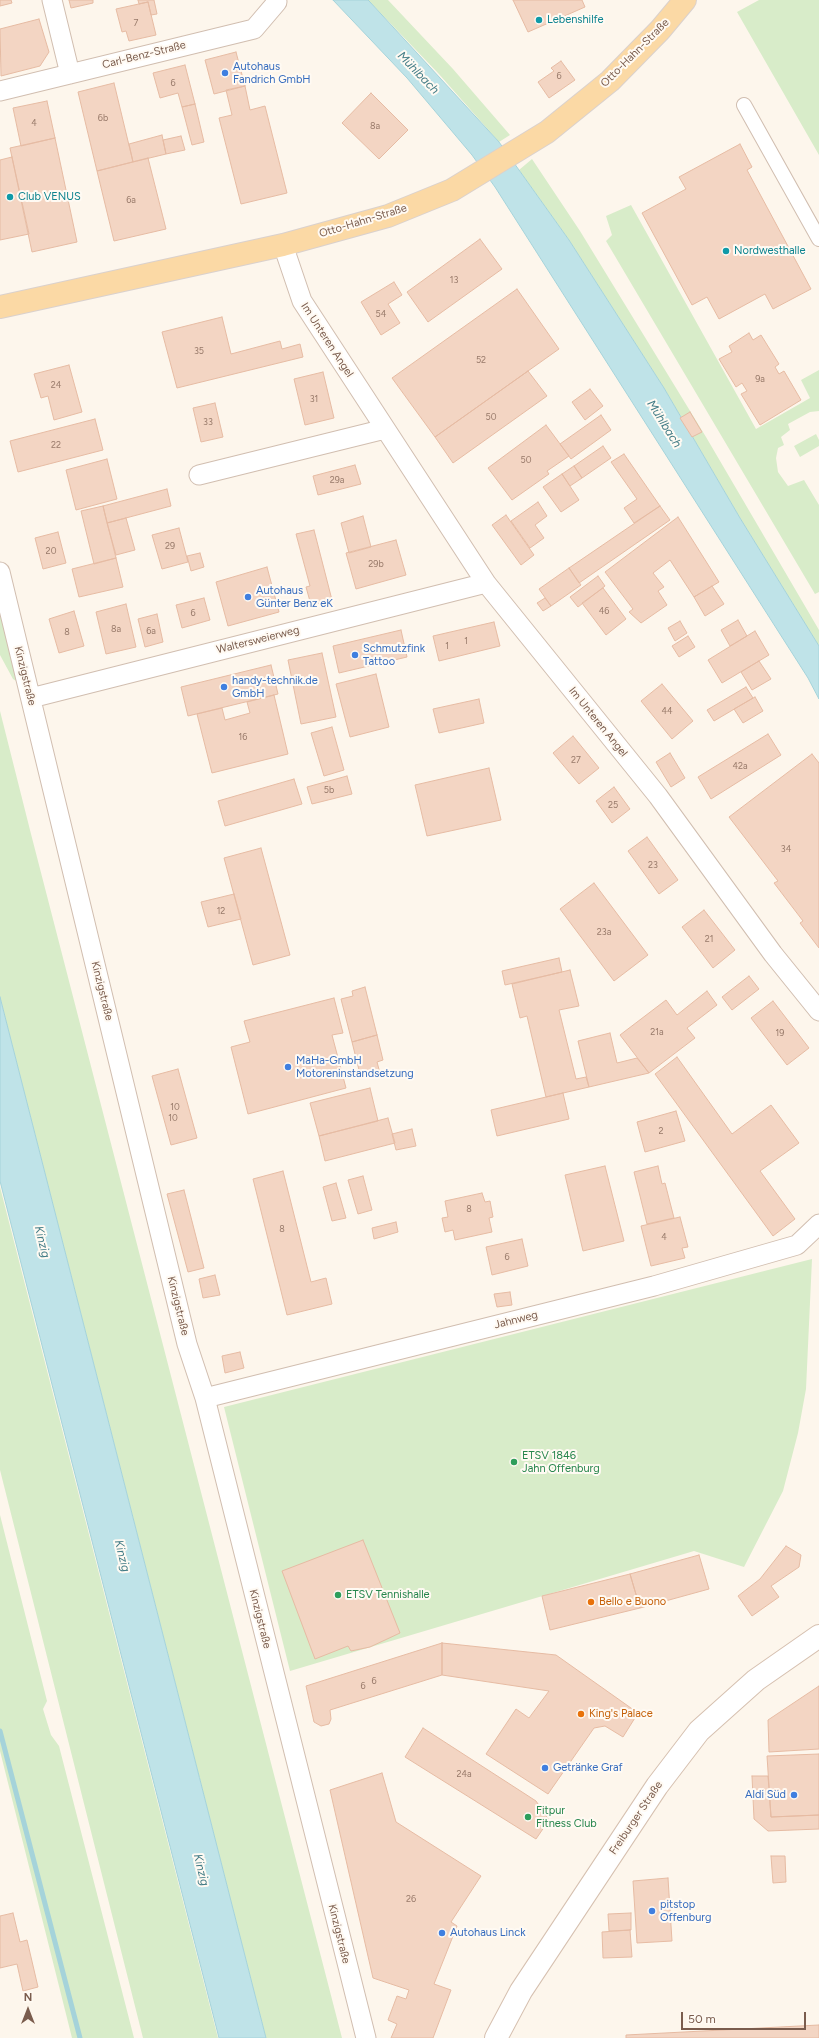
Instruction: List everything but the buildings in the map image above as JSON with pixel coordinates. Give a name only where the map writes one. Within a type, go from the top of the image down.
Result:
[{"type":"main road","name":"Otto-Hahn-Straße","points":[[0,308],[283,245],[388,216],[452,190],[541,137],[610,81],[660,30],[685,0]]},
{"type":"main road","name":"Freiburger Straße","points":[[496,2038],[521,1991],[657,1786],[699,1731],[756,1680],[819,1636]]},
{"type":"street","points":[[52,0],[70,74]]},
{"type":"street","name":"Carl-Benz-Straße","points":[[0,91],[254,28],[278,2]]},
{"type":"street","points":[[744,105],[819,239]]},
{"type":"street","name":"Im Unteren Angel","points":[[283,245],[302,301],[486,583],[658,796],[773,954],[819,1011]]},
{"type":"street","points":[[199,476],[385,429]]},
{"type":"street","name":"Kinzigstraße","points":[[0,572],[187,1344],[205,1398],[366,2038]]},
{"type":"street","name":"Waltersweierweg","points":[[31,698],[486,583]]},
{"type":"street","name":"Jahnweg","points":[[205,1398],[668,1282],[797,1245],[819,1224]]},
{"type":"green space","points":[[368,0],[388,0],[453,69],[510,135],[499,142],[438,73]]},
{"type":"green space","points":[[759,0],[819,0],[819,155],[737,12]]},
{"type":"green space","points":[[532,159],[580,231],[706,437],[819,630],[819,646],[740,518],[664,388],[569,240],[519,170]]},
{"type":"green space","points":[[631,205],[756,429],[810,398],[801,380],[819,370],[819,411],[810,412],[788,424],[790,430],[781,437],[784,445],[778,448],[776,458],[778,472],[788,486],[804,480],[819,505],[819,592],[815,594],[606,241],[612,235],[606,216]]},
{"type":"green space","points":[[816,434],[819,440],[819,446],[800,457],[794,446]]},
{"type":"green space","points":[[0,598],[21,684],[13,679],[0,655]]},
{"type":"green space","points":[[0,711],[342,2038],[266,2038],[0,997]]},
{"type":"green space","points":[[0,1187],[218,2038],[143,2038],[0,1470]]},
{"type":"green space","name":"ETSV 1846 Jahn Offenburg","points":[[812,1259],[806,1389],[798,1433],[783,1491],[744,1567],[694,1551],[290,1671],[224,1407]]},
{"type":"green space","points":[[0,1515],[47,1701],[43,1709],[51,1735],[59,1746],[134,2038],[72,2038],[0,1751]]},
{"type":"water","name":"Mühlbach","points":[[333,0],[368,0],[370,2],[499,142],[569,240],[664,388],[740,518],[819,646],[819,699],[808,678],[495,187],[472,155],[407,78]]},
{"type":"water","name":"Kinzig","points":[[0,997],[266,2038],[219,2038],[0,1181]]},
{"type":"waterway","points":[[0,1731],[80,2038]]},
{"type":"place","name":"Lebenshilfe","points":[[539,20]]},
{"type":"place","name":"Autohaus Fandrich GmbH","points":[[225,73]]},
{"type":"place","name":"Club VENUS","points":[[10,197]]},
{"type":"place","name":"Nordwesthalle","points":[[726,251]]},
{"type":"place","name":"Autohaus Günter Benz eK","points":[[248,597]]},
{"type":"place","name":"Schmutzfink Tattoo","points":[[355,655]]},
{"type":"place","name":"handy-technik.de GmbH","points":[[224,687]]},
{"type":"place","name":"MaHa-GmbH Motoreninstandsetzung","points":[[288,1067]]},
{"type":"place","name":"ETSV 1846 Jahn Offenburg","points":[[514,1462]]},
{"type":"place","name":"ETSV Tennishalle","points":[[338,1595]]},
{"type":"place","name":"Bello e Buono","points":[[591,1602]]},
{"type":"place","name":"King's Palace","points":[[581,1714]]},
{"type":"place","name":"Getränke Graf","points":[[545,1768]]},
{"type":"place","name":"Aldi Süd","points":[[794,1795]]},
{"type":"place","name":"Fitpur Fitness Club","points":[[528,1817]]},
{"type":"place","name":"pitstop Offenburg","points":[[652,1911]]},
{"type":"place","name":"Autohaus Linck","points":[[442,1933]]}]
